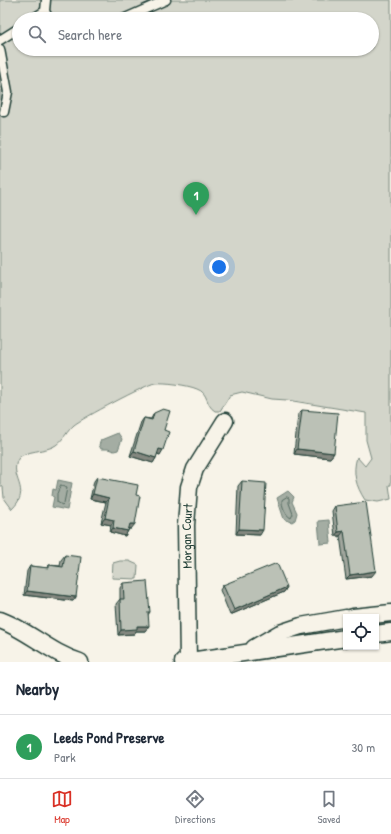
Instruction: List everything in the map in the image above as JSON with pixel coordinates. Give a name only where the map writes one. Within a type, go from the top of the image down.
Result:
[{"type":"street","name":"Morgan Court","points":[[185,662],[186,525],[189,487],[195,469],[225,421]]},
{"type":"street","points":[[379,614],[391,613]]},
{"type":"street","points":[[246,653],[280,633],[302,626],[343,618]]},
{"type":"street","points":[[0,620],[13,625],[55,651],[80,662]]},
{"type":"street","points":[[322,622],[324,641]]},
{"type":"street","points":[[379,634],[391,632]]},
{"type":"street","points":[[185,662],[343,638]]},
{"type":"lane","points":[[45,11],[46,0]]},
{"type":"lane","points":[[139,12],[166,0]]},
{"type":"lane","points":[[0,40],[12,32]]},
{"type":"lane","points":[[0,49],[8,92],[4,112]]},
{"type":"shaded area","points":[[0,0],[391,0],[391,485],[389,485],[391,499],[378,502],[365,500],[357,484],[355,468],[357,457],[365,466],[371,458],[366,440],[366,413],[287,400],[272,399],[242,392],[230,395],[220,411],[215,411],[210,406],[201,391],[188,386],[164,383],[155,383],[150,385],[88,416],[74,425],[56,445],[21,456],[18,459],[16,466],[20,495],[18,502],[12,509],[4,498],[3,487],[0,485]]},
{"type":"shaded area","points":[[129,561],[138,565],[137,579],[112,578],[113,563]]},
{"type":"water","points":[[118,433],[122,439],[118,450],[114,451],[101,449],[99,445],[101,440]]},
{"type":"water","points":[[58,480],[72,483],[67,510],[52,507],[54,497],[52,496],[53,489],[56,490]]},
{"type":"water","points":[[288,491],[294,497],[292,502],[297,513],[295,520],[292,522],[284,519],[277,498]]},
{"type":"water","points":[[329,520],[331,543],[320,544],[318,521]]},
{"type":"building","points":[[163,409],[170,411],[164,430],[169,432],[163,450],[159,449],[156,458],[134,451],[144,418],[152,420],[154,413]]},
{"type":"building","points":[[302,410],[338,413],[334,453],[297,449]]},
{"type":"building","points":[[97,477],[138,485],[136,495],[140,496],[135,524],[130,524],[128,531],[113,528],[114,520],[105,518],[109,498],[93,494]]},
{"type":"building","points":[[242,481],[266,483],[263,530],[239,529]]},
{"type":"building","points":[[366,502],[376,571],[350,575],[344,531],[338,532],[335,506]]},
{"type":"building","points":[[65,555],[81,557],[76,597],[27,591],[30,566],[49,568],[49,565],[63,567]]},
{"type":"building","points":[[277,563],[287,587],[234,610],[223,585]]},
{"type":"building","points":[[147,581],[150,612],[148,612],[149,626],[137,626],[137,629],[121,630],[120,599],[124,599],[123,583]]},
{"type":"place","name":"Leeds Pond Preserve","points":[[196,215]]}]
